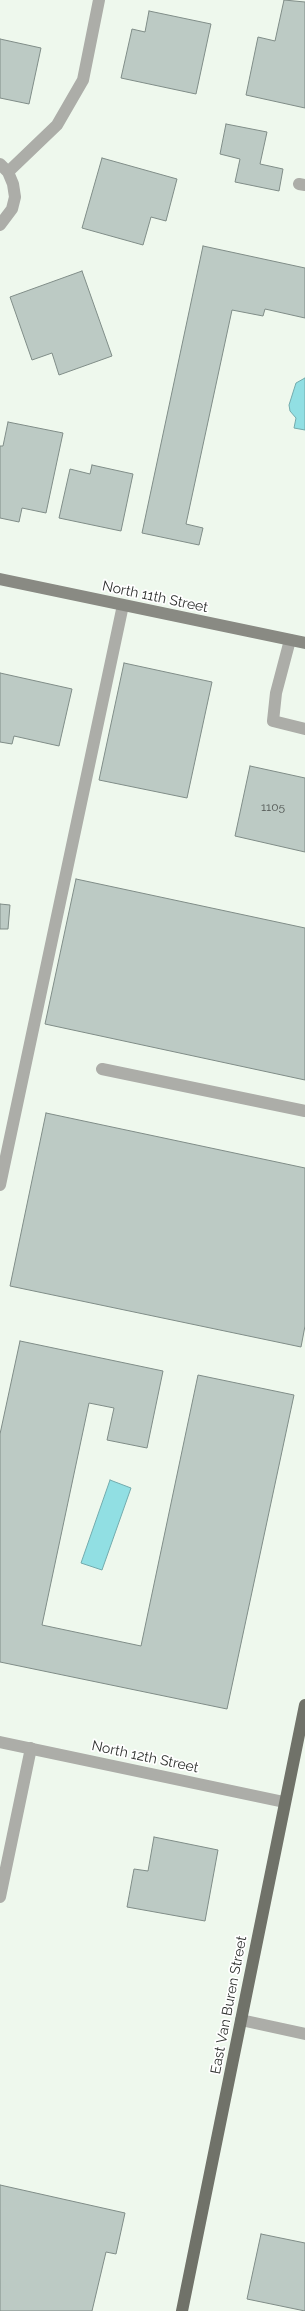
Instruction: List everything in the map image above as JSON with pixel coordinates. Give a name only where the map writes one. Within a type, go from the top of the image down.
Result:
[{"type":"main road","name":"East Van Buren Street","points":[[182,2311],[284,1802],[305,1706]]},
{"type":"street","points":[[0,225],[12,209],[15,197],[13,184],[4,168],[57,125],[83,80],[99,0]]},
{"type":"street","name":"North 11th Street","points":[[0,579],[305,643]]},
{"type":"street","points":[[0,1185],[123,605]]},
{"type":"street","points":[[290,640],[276,693],[273,721],[305,729]]},
{"type":"street","points":[[102,1069],[305,1111]]},
{"type":"street","name":"North 12th Street","points":[[0,1742],[284,1802]]},
{"type":"street","points":[[0,1897],[31,1748]]},
{"type":"street","points":[[241,2020],[305,2034]]},
{"type":"water","points":[[305,378],[305,430],[294,428],[296,418],[290,411],[289,405],[296,383]]},
{"type":"water","points":[[110,1480],[131,1488],[102,1570],[81,1563]]},
{"type":"building","points":[[284,0],[305,2],[305,108],[246,95],[258,37],[275,41]]},
{"type":"building","points":[[149,11],[211,24],[196,94],[121,78],[132,29],[145,32]]},
{"type":"building","points":[[0,39],[41,48],[29,104],[0,98]]},
{"type":"building","points":[[226,124],[267,132],[260,164],[283,169],[279,191],[235,182],[240,159],[220,154]]},
{"type":"building","points":[[102,158],[177,179],[166,221],[151,217],[143,245],[82,228]]},
{"type":"building","points":[[203,246],[305,268],[305,318],[265,309],[263,316],[232,310],[186,524],[203,528],[199,545],[142,533]]},
{"type":"building","points":[[82,271],[112,356],[59,375],[52,353],[32,360],[10,297]]},
{"type":"building","points":[[8,422],[63,433],[46,513],[22,508],[19,522],[0,518],[0,446],[3,446]]},
{"type":"building","points":[[92,465],[133,474],[121,531],[59,518],[70,469],[90,474]]},
{"type":"building","points":[[124,663],[212,682],[187,798],[99,780]]},
{"type":"building","points":[[0,673],[72,689],[59,746],[14,736],[12,744],[0,742]]},
{"type":"building","points":[[250,766],[305,778],[305,852],[235,836]]},
{"type":"building","points":[[76,879],[305,928],[305,1080],[45,1024]]},
{"type":"building","points":[[0,904],[10,905],[8,929],[0,929]]},
{"type":"building","points":[[46,1113],[305,1168],[305,1326],[301,1347],[10,1286]]},
{"type":"building","points":[[20,1341],[163,1371],[147,1448],[107,1440],[114,1408],[89,1403],[42,1625],[141,1646],[198,1375],[294,1395],[227,1709],[0,1662],[0,1434]]},
{"type":"building","points":[[154,1837],[218,1850],[205,1921],[127,1907],[134,1869],[148,1871]]},
{"type":"building","points":[[0,2185],[125,2213],[116,2254],[106,2252],[92,2311],[0,2311]]},
{"type":"building","points":[[261,2234],[305,2243],[305,2311],[247,2299]]}]
